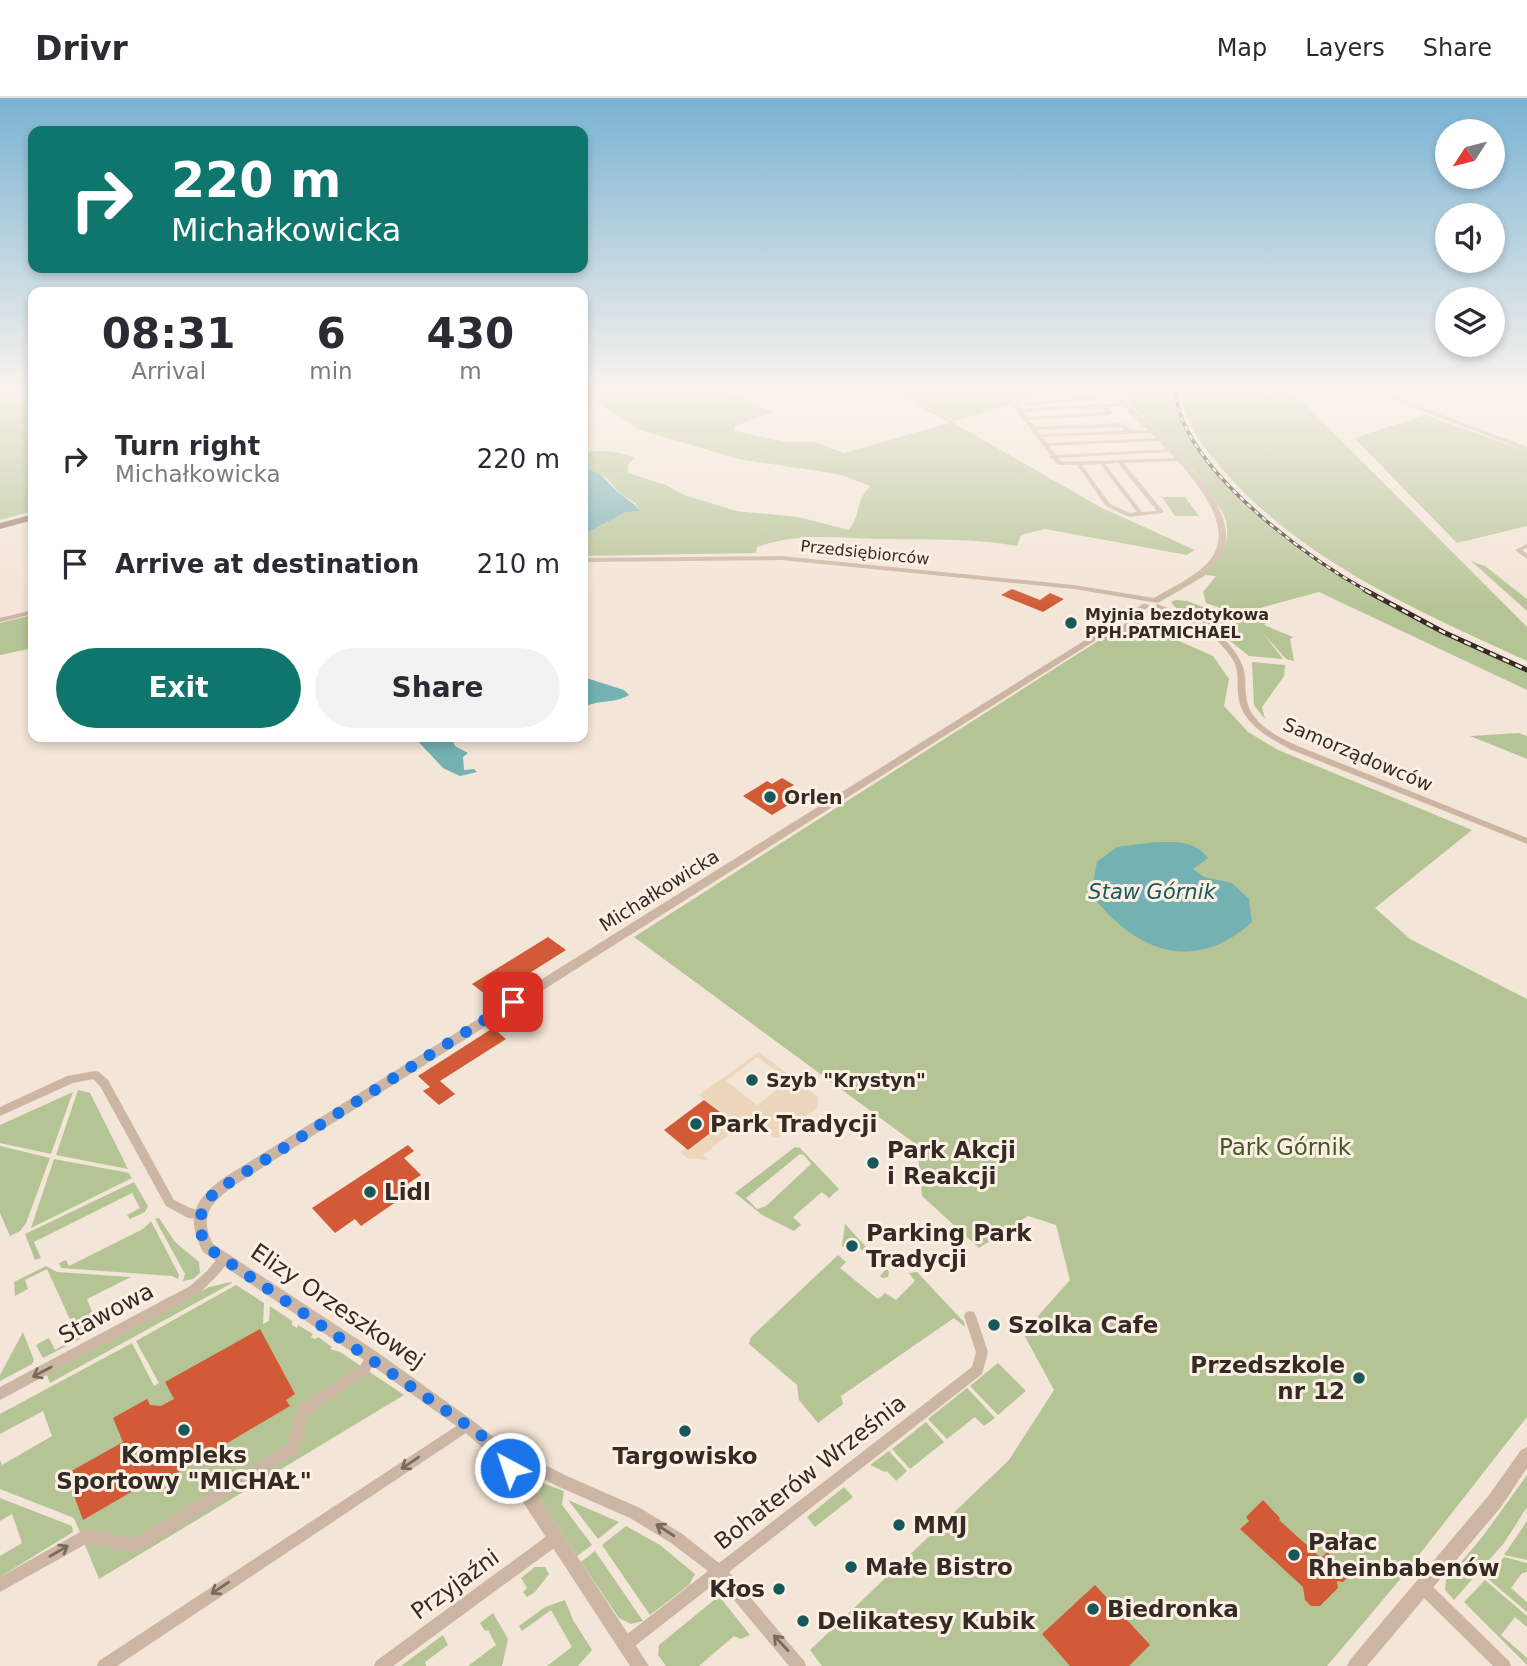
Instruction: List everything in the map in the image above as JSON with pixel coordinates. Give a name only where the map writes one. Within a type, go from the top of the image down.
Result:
[{"type":"main road","points":[[0,526],[28,518]]},
{"type":"street","points":[[1057,461],[1060,464],[1118,461]]},
{"type":"street","points":[[1079,464],[1108,505],[1129,515],[1161,512],[1119,461]]},
{"type":"street","name":"Michałkowicka","points":[[201,1214],[205,1203],[230,1181],[1212,562],[1223,541],[1222,522],[1215,504],[1180,461]]},
{"type":"street","points":[[1102,463],[1141,514]]},
{"type":"street","points":[[1527,546],[1518,550],[1527,557]]},
{"type":"street","name":"Przedsiębiorców","points":[[588,560],[781,558],[1074,587],[1150,603]]},
{"type":"street","name":"Samorządowców","points":[[1150,603],[1199,626],[1227,647],[1240,668],[1246,710],[1272,735],[1294,748],[1527,841]]},
{"type":"street","points":[[0,620],[28,613]]},
{"type":"street","points":[[0,1112],[71,1079],[86,1074],[95,1075],[104,1083],[170,1203],[188,1213],[201,1214]]},
{"type":"street","name":"Elizy Orzeszkowej","points":[[201,1214],[198,1226],[208,1248],[372,1357],[490,1444],[510,1468],[640,1666]]},
{"type":"street","name":"Stawowa","points":[[0,1394],[194,1290],[211,1275],[223,1259]]},
{"type":"street","name":"Bohaterów Września","points":[[626,1644],[978,1370],[982,1352],[970,1316]]},
{"type":"street","points":[[0,1585],[85,1537],[96,1536],[127,1546],[142,1542],[294,1448],[303,1410],[364,1370],[372,1357]]},
{"type":"street","points":[[104,1666],[467,1425]]},
{"type":"street","points":[[490,1444],[655,1524],[719,1571],[799,1666]]},
{"type":"street","points":[[1356,1666],[1495,1501],[1527,1455]]},
{"type":"street","name":"Przyjaźni","points":[[382,1666],[556,1538]]},
{"type":"street","points":[[1424,1588],[1504,1666]]},
{"type":"green space","points":[[0,461],[28,461],[28,512],[0,520]]},
{"type":"green space","points":[[588,461],[631,461],[628,465],[628,473],[666,485],[684,495],[736,511],[798,517],[849,530],[862,497],[870,486],[842,475],[753,461],[1020,461],[1100,507],[1195,550],[1187,555],[1045,529],[1021,535],[1017,546],[970,541],[806,537],[757,547],[756,553],[588,556],[588,532],[626,512],[640,510],[635,503],[619,493],[607,478],[588,472]]},
{"type":"green space","points":[[1185,461],[1209,461],[1253,511],[1287,540],[1363,591],[1446,634],[1527,671],[1527,690],[1319,592],[1238,614],[1206,603],[1203,592],[1216,576],[1206,575],[1189,585],[1221,555],[1227,525],[1223,513]]},
{"type":"green space","points":[[1216,461],[1362,461],[1527,627],[1527,661],[1446,624],[1330,560],[1260,507]]},
{"type":"green space","points":[[1377,461],[1527,461],[1527,526],[1457,543]]},
{"type":"green space","points":[[1162,497],[1185,497],[1199,516],[1175,516]]},
{"type":"green space","points":[[1471,561],[1485,566],[1527,599],[1527,611]]},
{"type":"green space","points":[[1187,601],[1242,621],[1242,617],[1252,615],[1266,623],[1264,625],[1293,637],[1290,639],[1294,661],[1286,659],[1262,632],[1283,659],[1249,656],[1219,632],[1175,607],[1171,602]]},
{"type":"green space","points":[[28,616],[28,649],[0,655],[0,623]]},
{"type":"green space","name":"Park Górnik","points":[[1131,620],[1213,656],[1229,679],[1224,706],[1248,732],[1278,750],[1472,830],[1375,908],[1410,939],[1527,999],[1527,1417],[1397,1583],[1327,1666],[822,1666],[810,1650],[1009,1460],[1054,1390],[1023,1333],[1070,1280],[1056,1225],[1028,1216],[979,1248],[922,1196],[917,1145],[634,937]]},
{"type":"green space","points":[[1252,662],[1285,665],[1284,676],[1262,707],[1265,719],[1254,705]]},
{"type":"green space","points":[[1519,733],[1527,736],[1527,759],[1470,736]]},
{"type":"green space","points":[[78,1090],[90,1093],[128,1169],[56,1155]]},
{"type":"green space","points":[[73,1092],[51,1154],[0,1143],[0,1125]]},
{"type":"green space","points":[[0,1146],[50,1158],[26,1223],[20,1231],[10,1236],[0,1213]]},
{"type":"green space","points":[[795,1147],[800,1148],[839,1189],[829,1198],[822,1192],[793,1217],[801,1225],[794,1231],[762,1215],[735,1193]],"holes":[[[800,1154],[811,1164],[766,1206],[757,1209],[746,1198]]]},
{"type":"green space","points":[[54,1159],[129,1173],[132,1178],[31,1228]]},
{"type":"green space","points":[[134,1182],[148,1206],[145,1212],[130,1219],[127,1215],[140,1208],[132,1193],[34,1242],[41,1258],[35,1260],[25,1234]]},
{"type":"green space","points":[[159,1218],[175,1242],[199,1262],[200,1273],[193,1279],[183,1281],[185,1274],[155,1219]]},
{"type":"green space","points":[[151,1221],[179,1275],[178,1279],[172,1276],[61,1268],[59,1263],[66,1260],[69,1266],[143,1229]]},
{"type":"green space","points":[[845,1224],[889,1272],[888,1277],[882,1278],[880,1276],[886,1269],[853,1243],[847,1248],[842,1246]]},
{"type":"green space","points":[[838,1255],[846,1262],[840,1268],[878,1299],[885,1293],[896,1300],[915,1281],[909,1273],[917,1272],[964,1322],[965,1327],[954,1318],[841,1396],[843,1404],[818,1423],[799,1400],[797,1385],[749,1344],[751,1337]]},
{"type":"green space","points":[[46,1266],[57,1272],[131,1277],[87,1299],[99,1329],[43,1358],[36,1345],[49,1338],[55,1350],[78,1337],[47,1269],[25,1280],[28,1289],[15,1296],[14,1282]]},
{"type":"green space","points":[[231,1282],[50,1383],[46,1373],[209,1287]]},
{"type":"green space","points":[[236,1285],[264,1303],[263,1324],[269,1321],[270,1306],[292,1321],[292,1325],[297,1328],[298,1325],[313,1334],[311,1337],[315,1339],[318,1337],[332,1347],[330,1349],[340,1352],[404,1395],[99,1579],[74,1518],[0,1489],[0,1460],[2,1465],[52,1436],[43,1411],[0,1434],[0,1414],[132,1343],[154,1386],[159,1383],[136,1341]]},
{"type":"green space","points":[[23,1332],[34,1360],[32,1364],[0,1381],[0,1375]]},
{"type":"green space","points":[[998,1363],[1026,1391],[998,1415],[970,1386]]},
{"type":"green space","points":[[967,1388],[995,1418],[984,1426],[975,1417],[947,1439],[928,1419]]},
{"type":"green space","points":[[926,1422],[944,1442],[910,1469],[892,1449]]},
{"type":"green space","points":[[889,1451],[907,1471],[896,1481],[887,1471],[870,1465]]},
{"type":"green space","points":[[1527,1475],[1527,1507],[1504,1543],[1454,1600],[1445,1590],[1446,1580],[1483,1536]]},
{"type":"green space","points":[[537,1481],[564,1491],[562,1505],[592,1545],[577,1556],[530,1485]]},
{"type":"green space","points":[[844,1487],[853,1497],[815,1527],[807,1517]]},
{"type":"green space","points":[[0,1498],[72,1526],[73,1532],[0,1577],[0,1556],[22,1543],[12,1514],[0,1521]]},
{"type":"green space","points":[[568,1500],[619,1522],[598,1539]]},
{"type":"green space","points":[[1527,1521],[1527,1560],[1504,1555]]},
{"type":"green space","points":[[626,1526],[660,1545],[695,1574],[689,1585],[650,1615],[602,1545]]},
{"type":"green space","points":[[595,1551],[643,1621],[631,1624],[619,1618],[581,1562]]},
{"type":"green space","points":[[1504,1557],[1527,1563],[1527,1572],[1522,1573],[1511,1588],[1527,1602],[1527,1612],[1487,1578]]},
{"type":"green space","points":[[535,1567],[545,1567],[549,1574],[535,1592],[527,1597],[523,1592],[527,1588],[521,1578]]},
{"type":"green space","points":[[1485,1580],[1527,1616],[1527,1627],[1515,1617],[1501,1635],[1527,1658],[1527,1665],[1464,1602]]},
{"type":"green space","points":[[719,1596],[750,1635],[741,1639],[734,1636],[699,1666],[666,1666],[658,1655],[659,1645]]},
{"type":"green space","points":[[565,1600],[573,1620],[592,1650],[578,1666],[547,1666],[572,1647],[551,1610],[522,1631],[519,1626],[545,1607]]},
{"type":"green space","points":[[493,1613],[508,1639],[502,1666],[468,1666],[496,1645],[488,1630],[485,1631],[480,1623]]},
{"type":"green space","points":[[443,1635],[448,1645],[425,1662],[426,1666],[401,1666]]},
{"type":"shaded area","points":[[759,1052],[818,1097],[818,1107],[778,1138],[750,1119],[703,1155],[708,1160],[687,1158],[680,1152],[686,1148],[689,1150],[729,1119],[699,1095]],"holes":[[[757,1057],[789,1081],[757,1105],[726,1081]]]},
{"type":"water","points":[[588,471],[604,478],[640,511],[626,512],[588,532]]},
{"type":"water","points":[[588,679],[624,690],[629,695],[618,700],[588,706]]},
{"type":"water","points":[[419,742],[453,742],[455,746],[468,753],[463,757],[464,770],[474,769],[477,772],[460,776],[443,768]]},
{"type":"water","name":"Staw Górnik","points":[[1156,842],[1185,843],[1203,852],[1208,858],[1193,869],[1204,877],[1232,883],[1249,899],[1252,922],[1230,938],[1208,948],[1187,951],[1166,949],[1146,942],[1126,930],[1091,894],[1097,862],[1117,847]]},
{"type":"building","points":[[1012,589],[1040,600],[1050,593],[1064,599],[1043,612],[1001,595]]},
{"type":"building","name":"Orlen","points":[[782,778],[794,785],[784,791],[798,799],[772,815],[743,796],[767,781],[772,784]]},
{"type":"building","points":[[548,937],[566,950],[490,998],[472,984]]},
{"type":"building","points":[[493,1028],[506,1039],[440,1081],[455,1094],[439,1105],[423,1091],[430,1087],[418,1076]]},
{"type":"building","name":"Park Tradycji","points":[[704,1100],[729,1119],[688,1150],[664,1130]]},
{"type":"building","name":"Lidl","points":[[408,1145],[414,1151],[404,1158],[421,1175],[400,1189],[406,1195],[361,1226],[355,1219],[335,1233],[312,1208]]},
{"type":"building","name":"Kompleks Sportowy \"MICHAŁ\"","points":[[260,1329],[295,1394],[286,1400],[290,1406],[202,1458],[200,1454],[185,1463],[187,1467],[159,1483],[157,1477],[83,1520],[66,1474],[123,1442],[113,1418],[147,1399],[150,1405],[161,1406],[174,1399],[165,1382]]},
{"type":"building","name":"Pałac Rheinbabenów","points":[[1263,1500],[1279,1520],[1321,1558],[1327,1552],[1346,1569],[1348,1577],[1343,1582],[1337,1581],[1338,1588],[1320,1606],[1311,1606],[1305,1600],[1303,1587],[1240,1529],[1249,1521],[1246,1517]]},
{"type":"building","name":"Biedronka","points":[[1095,1585],[1150,1645],[1129,1666],[1070,1666],[1042,1634]]},
{"type":"railway","points":[[1208,461],[1237,494],[1290,540],[1369,592]]},
{"type":"railway","points":[[1365,590],[1443,632],[1527,670]]},
{"type":"place","name":"Myjnia bezdotykowa PPH.PATMICHAEL","points":[[1071,623]]},
{"type":"place","name":"Orlen","points":[[770,797]]},
{"type":"place","name":"Szyb \"Krystyn\"","points":[[752,1080]]},
{"type":"place","name":"Park Tradycji","points":[[696,1124]]},
{"type":"place","name":"Park Akcji i Reakcji","points":[[873,1163]]},
{"type":"place","name":"Lidl","points":[[370,1192]]},
{"type":"place","name":"Parking Park Tradycji","points":[[852,1246]]},
{"type":"place","name":"Szolka Cafe","points":[[994,1325]]},
{"type":"place","name":"Przedszkole nr 12","points":[[1359,1378]]},
{"type":"place","name":"Kompleks Sportowy \"MICHAŁ\"","points":[[184,1430]]},
{"type":"place","name":"Targowisko","points":[[685,1431]]},
{"type":"place","name":"MMJ","points":[[899,1525]]},
{"type":"place","name":"Pałac Rheinbabenów","points":[[1294,1555]]},
{"type":"place","name":"Małe Bistro","points":[[851,1567]]},
{"type":"place","name":"Kłos","points":[[779,1589]]},
{"type":"place","name":"Biedronka","points":[[1093,1609]]},
{"type":"place","name":"Delikatesy Kubik","points":[[803,1621]]},
{"type":"route","points":[[510,1468],[482,1436],[372,1357],[208,1248],[198,1226],[205,1203],[216,1191],[513,1002]]}]
